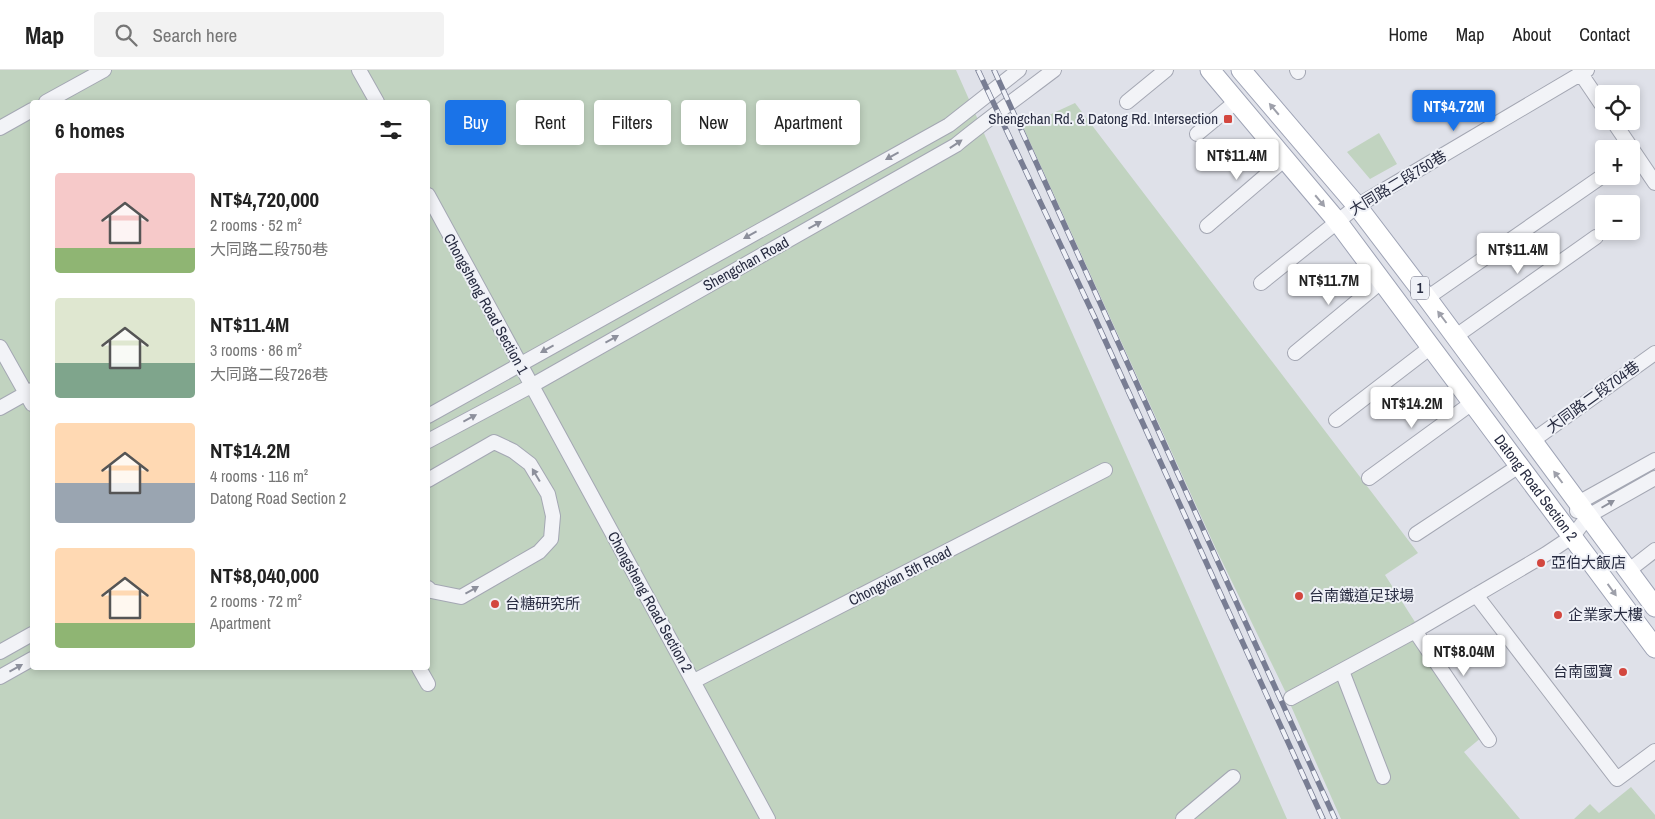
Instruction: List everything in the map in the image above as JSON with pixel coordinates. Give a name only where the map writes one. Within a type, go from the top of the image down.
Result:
[{"type":"main road","name":"Datong Road Section 2","points":[[1210,70],[1337,221],[1655,648]]},
{"type":"main road","name":"Datong Road Section 2","points":[[1241,70],[1357,206],[1428,298],[1655,607]]},
{"type":"street","points":[[50,100],[104,70]]},
{"type":"street","points":[[359,70],[376,100]]},
{"type":"street","name":"Shengchan Road","points":[[430,415],[949,124],[1019,70]]},
{"type":"street","name":"Shengchan Road","points":[[430,440],[531,386],[956,145],[997,111],[1009,105],[1054,70]]},
{"type":"street","points":[[1127,102],[1166,70]]},
{"type":"street","points":[[1584,72],[1595,92]]},
{"type":"street","name":"大同路二段750巷","points":[[1261,283],[1357,206],[1584,72]]},
{"type":"street","points":[[1197,134],[1237,101]]},
{"type":"street","points":[[0,128],[30,111]]},
{"type":"street","points":[[1619,130],[1655,183]]},
{"type":"street","points":[[1207,226],[1285,159]]},
{"type":"street","points":[[1428,298],[1595,181]]},
{"type":"street","name":"Chongsheng Road Section 1","points":[[430,200],[531,386]]},
{"type":"street","points":[[1456,336],[1595,238]]},
{"type":"street","points":[[1295,353],[1382,281]]},
{"type":"street","points":[[0,347],[30,396],[0,408]]},
{"type":"street","points":[[1336,420],[1431,347]]},
{"type":"street","name":"大同路二段704巷","points":[[1532,441],[1655,353]]},
{"type":"street","name":"Chongsheng Road Section 2","points":[[531,386],[768,819]]},
{"type":"street","points":[[1369,478],[1472,403]]},
{"type":"street","points":[[430,479],[494,442],[513,451],[530,464],[548,494],[553,516],[551,539],[540,552],[461,596],[430,591]]},
{"type":"street","points":[[1292,698],[1415,631],[1573,536],[1583,510],[1655,460]]},
{"type":"street","points":[[1416,534],[1519,466]]},
{"type":"street","name":"Chongxian 5th Road","points":[[694,681],[1105,470]]},
{"type":"street","points":[[1583,510],[1655,478]]},
{"type":"street","points":[[1628,571],[1655,550]]},
{"type":"street","points":[[1476,595],[1617,779],[1655,751]]},
{"type":"street","points":[[1415,631],[1489,740]]},
{"type":"street","points":[[0,652],[30,635]]},
{"type":"street","points":[[0,678],[30,660]]},
{"type":"street","points":[[420,670],[428,684]]},
{"type":"street","points":[[1342,670],[1383,777]]},
{"type":"street","points":[[1183,819],[1233,777]]},
{"type":"green space","points":[[0,70],[956,70],[1287,819],[0,819]]},
{"type":"green space","points":[[1075,103],[1418,553],[1385,575],[1415,622],[1381,643],[1286,693],[1216,549],[1023,127]]},
{"type":"green space","points":[[1379,133],[1397,164],[1370,179],[1347,152]]},
{"type":"green space","points":[[1414,637],[1482,737],[1464,752],[1520,819],[1341,819],[1291,706]]},
{"type":"green space","points":[[1631,787],[1655,815],[1655,819],[1574,819],[1590,804],[1599,813]]},
{"type":"railway","points":[[978,70],[1094,316],[1323,819]]},
{"type":"railway","points":[[994,70],[1335,819]]},
{"type":"place","name":"Shengchan Rd. & Datong Rd. Intersection","points":[[1228,119]]},
{"type":"place","name":"亞伯大飯店","points":[[1541,563]]},
{"type":"place","name":"台南鐵道足球場","points":[[1299,596]]},
{"type":"place","name":"台糖研究所","points":[[495,604]]},
{"type":"place","name":"企業家大樓","points":[[1558,615]]},
{"type":"place","name":"台南國寶","points":[[1623,672]]}]
